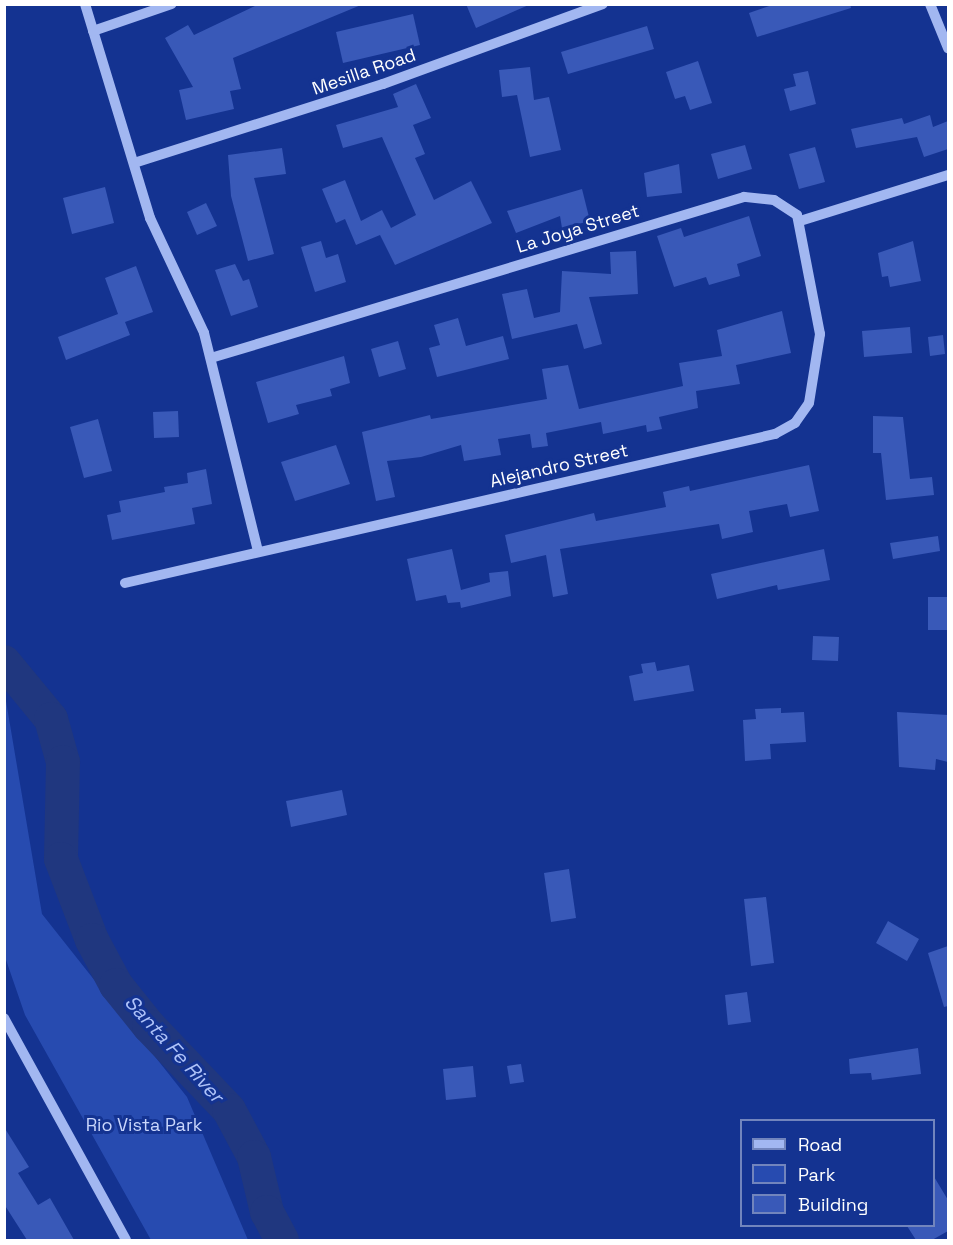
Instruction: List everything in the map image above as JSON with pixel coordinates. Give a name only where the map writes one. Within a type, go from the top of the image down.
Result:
[{"type":"street","points":[[85,4],[150,218],[202,326],[258,551]]},
{"type":"street","points":[[93,31],[172,4]]},
{"type":"street","name":"Mesilla Road","points":[[134,163],[383,84],[603,4]]},
{"type":"street","points":[[930,4],[948,48]]},
{"type":"street","points":[[800,221],[948,175]]},
{"type":"street","name":"La Joya Street","points":[[211,358],[725,200],[753,197],[774,200],[792,209],[800,221]]},
{"type":"street","name":"Alejandro Street","points":[[125,583],[786,429],[809,403],[819,345],[800,221]]},
{"type":"street","points":[[4,1018],[126,1240]]},
{"type":"green space","name":"Rio Vista Park","points":[[4,689],[42,914],[187,1097],[248,1240],[151,1240],[25,1015],[5,957]]},
{"type":"building","points":[[259,4],[361,5],[233,58],[241,89],[230,91],[234,109],[186,120],[179,90],[193,87],[165,38],[188,25],[194,35]]},
{"type":"building","points":[[466,4],[531,4],[476,28]]},
{"type":"building","points":[[775,4],[850,4],[851,8],[757,37],[749,13]]},
{"type":"building","points":[[413,14],[420,45],[343,63],[336,32]]},
{"type":"building","points":[[647,26],[654,49],[568,74],[561,52]]},
{"type":"building","points":[[698,61],[712,103],[690,110],[685,96],[675,99],[666,72]]},
{"type":"building","points":[[530,67],[534,100],[549,97],[561,150],[530,157],[517,95],[502,97],[499,70]]},
{"type":"building","points":[[808,71],[816,104],[790,111],[784,89],[796,86],[793,74]]},
{"type":"building","points":[[416,84],[431,118],[413,125],[425,154],[415,158],[434,200],[471,181],[492,223],[395,265],[380,235],[356,245],[345,219],[336,223],[322,189],[345,180],[361,221],[382,210],[391,228],[416,215],[382,137],[343,148],[336,125],[398,107],[393,94]]},
{"type":"building","points":[[930,115],[933,127],[948,121],[948,149],[924,157],[917,137],[856,148],[851,129],[902,118],[904,124]]},
{"type":"building","points":[[745,145],[752,169],[718,179],[711,154]]},
{"type":"building","points":[[815,147],[825,182],[799,189],[789,154]]},
{"type":"building","points":[[282,148],[286,174],[254,178],[274,254],[248,261],[231,196],[228,155]]},
{"type":"building","points":[[679,164],[682,193],[647,197],[644,173]]},
{"type":"building","points":[[105,187],[114,223],[72,234],[63,198]]},
{"type":"building","points":[[582,189],[590,221],[562,228],[560,216],[516,233],[507,211]]},
{"type":"building","points":[[206,203],[217,226],[197,235],[187,212]]},
{"type":"building","points":[[749,216],[761,256],[737,264],[740,276],[709,285],[706,277],[674,287],[657,236],[681,228],[684,237]]},
{"type":"building","points":[[321,241],[326,258],[338,254],[346,282],[315,292],[301,247]]},
{"type":"building","points":[[913,241],[921,281],[890,287],[888,276],[882,277],[878,253]]},
{"type":"building","points":[[636,251],[638,294],[589,297],[602,344],[584,349],[577,324],[512,339],[502,294],[527,289],[534,318],[560,312],[562,271],[611,274],[610,252]]},
{"type":"building","points":[[235,264],[243,281],[249,279],[258,307],[231,316],[215,270]]},
{"type":"building","points":[[136,266],[153,312],[125,322],[130,335],[66,360],[58,337],[118,314],[105,278]]},
{"type":"building","points":[[782,311],[791,353],[736,365],[740,384],[696,391],[698,408],[659,417],[662,429],[647,432],[646,425],[603,434],[601,422],[546,433],[548,446],[532,448],[530,434],[498,439],[501,455],[464,461],[461,445],[421,457],[387,461],[395,497],[376,501],[362,432],[430,415],[431,419],[547,399],[542,369],[568,365],[579,409],[683,386],[679,363],[722,356],[717,330]]},
{"type":"building","points":[[458,318],[466,346],[503,336],[509,359],[437,377],[429,348],[440,345],[434,325]]},
{"type":"building","points":[[910,327],[912,353],[864,357],[862,331]]},
{"type":"building","points":[[943,335],[945,354],[930,356],[928,337]]},
{"type":"building","points":[[398,341],[406,369],[379,377],[371,349]]},
{"type":"building","points":[[344,356],[350,383],[330,389],[332,396],[296,405],[299,414],[268,423],[256,382]]},
{"type":"building","points":[[178,411],[179,437],[154,438],[153,412]]},
{"type":"building","points":[[873,416],[903,417],[910,479],[932,477],[934,495],[886,500],[881,453],[873,453]]},
{"type":"building","points":[[98,419],[112,471],[84,478],[70,427]]},
{"type":"building","points":[[336,445],[350,484],[295,501],[281,462]]},
{"type":"building","points":[[809,465],[819,511],[790,517],[787,504],[749,511],[753,532],[722,539],[719,524],[560,549],[568,594],[553,597],[546,555],[511,563],[505,535],[594,513],[596,521],[666,507],[663,492],[689,486],[690,491]]},
{"type":"building","points":[[206,469],[212,504],[192,508],[195,524],[112,540],[107,515],[121,512],[119,501],[165,492],[164,487],[188,483],[187,473]]},
{"type":"building","points":[[938,536],[940,551],[893,559],[890,543]]},
{"type":"building","points":[[452,549],[461,590],[490,582],[489,573],[508,571],[511,596],[461,608],[460,602],[448,603],[446,595],[416,601],[407,559]]},
{"type":"building","points":[[824,549],[830,580],[778,590],[777,585],[717,599],[711,574]]},
{"type":"building","points":[[928,597],[948,597],[948,630],[928,630]]},
{"type":"building","points":[[813,636],[839,637],[838,661],[812,660]]},
{"type":"building","points":[[655,662],[657,671],[689,665],[694,691],[634,701],[629,676],[643,673],[641,664]]},
{"type":"building","points":[[781,708],[781,713],[804,712],[806,742],[770,744],[771,759],[745,761],[743,720],[756,719],[755,709]]},
{"type":"building","points":[[897,712],[948,715],[948,762],[936,759],[935,770],[899,767]]},
{"type":"building","points":[[342,790],[347,815],[291,827],[286,801]]},
{"type":"building","points":[[569,869],[576,918],[551,922],[544,873]]},
{"type":"building","points":[[766,897],[774,963],[751,966],[744,899]]},
{"type":"building","points":[[888,921],[919,939],[907,961],[876,943]]},
{"type":"building","points":[[948,946],[948,1006],[944,1007],[928,953]]},
{"type":"building","points":[[747,992],[751,1022],[728,1025],[725,995]]},
{"type":"building","points":[[918,1048],[921,1074],[872,1080],[871,1073],[850,1074],[849,1059]]},
{"type":"building","points":[[521,1064],[524,1082],[510,1084],[507,1066]]},
{"type":"building","points":[[473,1066],[476,1097],[446,1100],[443,1069]]},
{"type":"building","points":[[4,1127],[29,1167],[18,1173],[38,1205],[50,1198],[74,1240],[27,1240],[4,1204]]},
{"type":"building","points":[[935,1178],[948,1200],[948,1231],[932,1240],[916,1240],[908,1227],[935,1227]]},
{"type":"waterway","name":"Santa Fe River","points":[[4,662],[51,719],[63,762],[61,859],[92,940],[116,985],[149,1026],[229,1110],[254,1157],[267,1212],[282,1240]]}]
